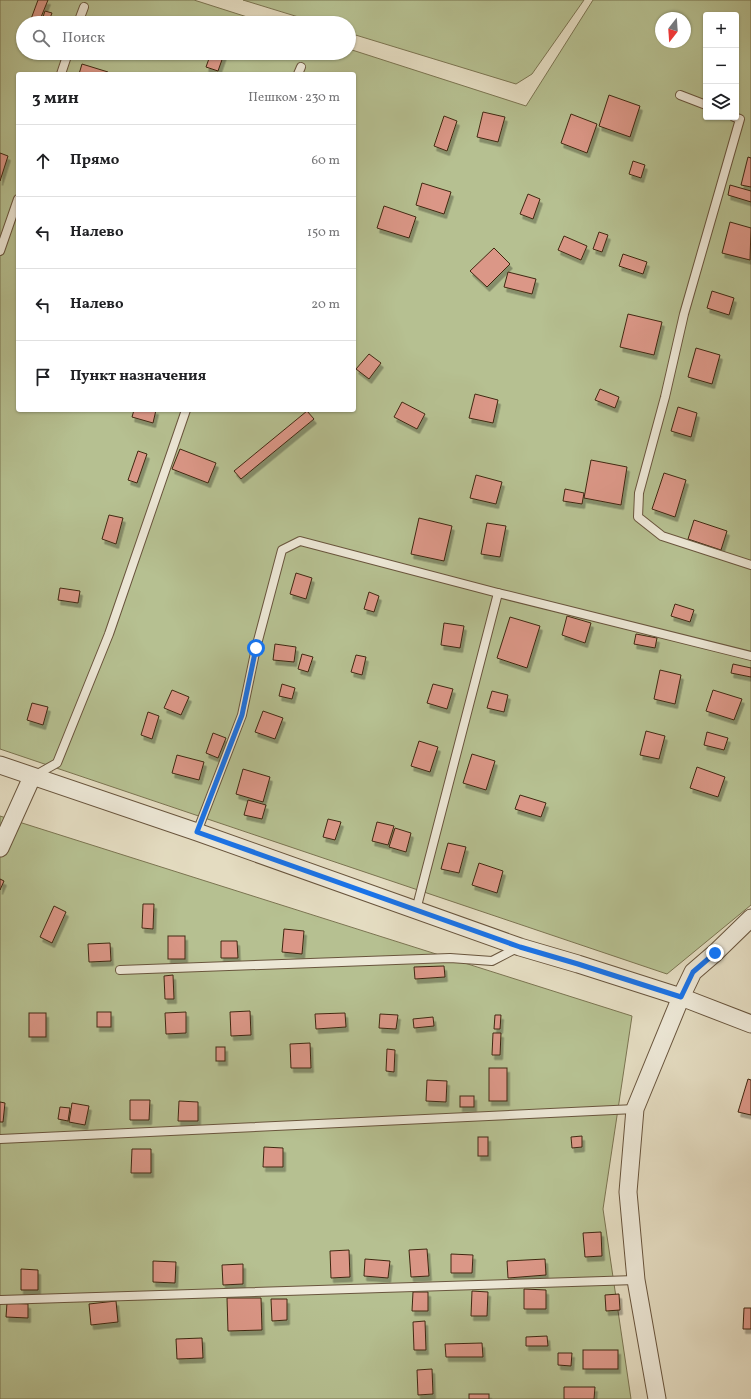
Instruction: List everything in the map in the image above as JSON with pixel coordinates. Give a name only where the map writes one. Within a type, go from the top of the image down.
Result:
[{"type":"street","points":[[0,765],[197,832],[520,947],[681,997],[751,1024]]},
{"type":"street","points":[[0,848],[32,777]]},
{"type":"street","points":[[657,1399],[636,1280],[628,1192],[634,1109],[693,972],[751,918]]},
{"type":"lane","points":[[81,16],[84,8]]},
{"type":"lane","points":[[62,72],[66,60]]},
{"type":"lane","points":[[680,95],[703,104]]},
{"type":"lane","points":[[739,119],[684,314],[665,397],[639,493],[638,517],[662,536],[751,565]]},
{"type":"lane","points":[[0,251],[16,205]]},
{"type":"lane","points":[[32,777],[57,763],[109,634],[185,412]]},
{"type":"lane","points":[[197,832],[242,715],[256,648],[282,550],[300,541],[498,593],[751,656]]},
{"type":"lane","points":[[416,910],[498,593]]},
{"type":"lane","points":[[120,970],[450,958],[492,961],[520,947]]},
{"type":"lane","points":[[0,1139],[634,1109]]},
{"type":"lane","points":[[0,1300],[636,1280]]},
{"type":"green space","points":[[0,0],[194,0],[244,16],[16,16],[16,60],[356,60],[356,51],[526,106],[593,0],[751,0],[751,905],[667,974],[0,749]]},
{"type":"green space","points":[[243,0],[584,0],[532,74],[516,84],[356,35],[356,16],[295,16]]},
{"type":"green space","points":[[0,816],[632,1016],[603,1209],[631,1399],[0,1399]]},
{"type":"building","points":[[38,0],[48,0],[41,16],[32,16]]},
{"type":"building","points":[[45,11],[52,13],[51,16],[43,16]]},
{"type":"building","points":[[208,60],[222,60],[218,71],[206,67]]},
{"type":"building","points":[[82,64],[108,72],[80,72]]},
{"type":"building","points":[[609,95],[640,106],[630,137],[599,126]]},
{"type":"building","points":[[483,112],[505,117],[498,142],[477,137]]},
{"type":"building","points":[[571,114],[597,124],[587,153],[561,143]]},
{"type":"building","points":[[444,116],[457,121],[447,151],[434,146]]},
{"type":"building","points":[[0,153],[8,156],[0,181]]},
{"type":"building","points":[[748,157],[751,158],[751,187],[741,185]]},
{"type":"building","points":[[633,161],[645,165],[641,178],[629,174]]},
{"type":"building","points":[[422,183],[451,192],[444,214],[416,205]]},
{"type":"building","points":[[730,185],[751,191],[751,202],[728,195]]},
{"type":"building","points":[[528,194],[540,199],[533,219],[520,214]]},
{"type":"building","points":[[384,206],[416,217],[409,238],[377,228]]},
{"type":"building","points":[[730,222],[751,228],[750,260],[722,253]]},
{"type":"building","points":[[599,232],[608,235],[602,252],[593,249]]},
{"type":"building","points":[[564,236],[587,246],[581,260],[558,250]]},
{"type":"building","points":[[494,248],[510,264],[487,287],[470,271]]},
{"type":"building","points":[[623,254],[647,262],[643,274],[619,266]]},
{"type":"building","points":[[508,272],[536,279],[532,294],[504,287]]},
{"type":"building","points":[[712,291],[734,298],[729,315],[707,308]]},
{"type":"building","points":[[628,314],[662,322],[654,355],[620,347]]},
{"type":"building","points":[[696,348],[720,355],[712,384],[688,377]]},
{"type":"building","points":[[369,354],[381,363],[369,379],[356,369]]},
{"type":"building","points":[[600,389],[619,397],[615,408],[595,400]]},
{"type":"building","points":[[475,394],[498,400],[493,423],[469,418]]},
{"type":"building","points":[[402,402],[425,414],[417,429],[394,417]]},
{"type":"building","points":[[678,407],[697,413],[691,437],[671,431]]},
{"type":"building","points":[[133,412],[156,412],[153,423],[132,417]]},
{"type":"building","points":[[306,412],[308,412],[314,419],[241,479],[234,471]]},
{"type":"building","points":[[180,449],[216,463],[208,483],[172,469]]},
{"type":"building","points":[[138,451],[147,454],[137,483],[128,480]]},
{"type":"building","points":[[591,460],[627,467],[621,505],[584,498]]},
{"type":"building","points":[[664,473],[686,480],[675,517],[652,509]]},
{"type":"building","points":[[476,475],[502,482],[496,504],[470,498]]},
{"type":"building","points":[[565,489],[584,493],[582,504],[563,501]]},
{"type":"building","points":[[109,515],[123,518],[116,544],[102,539]]},
{"type":"building","points":[[419,518],[452,526],[444,561],[411,554]]},
{"type":"building","points":[[694,520],[727,531],[721,550],[688,539]]},
{"type":"building","points":[[487,523],[506,526],[500,557],[481,554]]},
{"type":"building","points":[[296,573],[312,578],[306,599],[290,594]]},
{"type":"building","points":[[60,588],[80,591],[78,603],[58,600]]},
{"type":"building","points":[[369,592],[379,596],[374,612],[364,609]]},
{"type":"building","points":[[675,604],[694,610],[690,622],[671,616]]},
{"type":"building","points":[[567,616],[591,623],[585,643],[562,635]]},
{"type":"building","points":[[510,617],[540,626],[527,668],[497,658]]},
{"type":"building","points":[[444,623],[464,626],[460,648],[441,645]]},
{"type":"building","points":[[636,634],[657,638],[655,648],[634,644]]},
{"type":"building","points":[[275,644],[296,647],[294,662],[273,660]]},
{"type":"building","points":[[302,654],[313,657],[308,672],[298,669]]},
{"type":"building","points":[[356,655],[366,657],[362,675],[351,672]]},
{"type":"building","points":[[733,664],[751,668],[751,677],[731,673]]},
{"type":"building","points":[[660,670],[681,675],[675,704],[654,699]]},
{"type":"building","points":[[282,684],[295,688],[292,699],[279,696]]},
{"type":"building","points":[[433,684],[453,689],[447,709],[427,703]]},
{"type":"building","points":[[172,690],[189,697],[181,715],[164,708]]},
{"type":"building","points":[[713,690],[742,699],[734,720],[706,711]]},
{"type":"building","points":[[492,691],[508,695],[504,712],[487,708]]},
{"type":"building","points":[[32,703],[48,707],[43,725],[27,720]]},
{"type":"building","points":[[263,711],[283,718],[275,739],[255,732]]},
{"type":"building","points":[[148,712],[159,716],[152,739],[141,735]]},
{"type":"building","points":[[646,731],[665,736],[659,759],[640,755]]},
{"type":"building","points":[[707,732],[728,738],[724,750],[704,745]]},
{"type":"building","points":[[213,733],[226,738],[218,758],[206,753]]},
{"type":"building","points":[[419,741],[438,747],[430,772],[411,766]]},
{"type":"building","points":[[472,754],[495,761],[486,790],[463,783]]},
{"type":"building","points":[[177,755],[204,762],[199,780],[172,773]]},
{"type":"building","points":[[697,767],[725,777],[718,797],[690,788]]},
{"type":"building","points":[[243,769],[270,777],[263,802],[236,794]]},
{"type":"building","points":[[520,795],[546,803],[541,817],[515,809]]},
{"type":"building","points":[[248,800],[266,805],[262,819],[244,815]]},
{"type":"building","points":[[328,819],[341,822],[335,840],[323,837]]},
{"type":"building","points":[[377,822],[394,826],[388,845],[372,841]]},
{"type":"building","points":[[395,828],[411,833],[406,852],[389,847]]},
{"type":"building","points":[[448,843],[466,847],[459,873],[441,869]]},
{"type":"building","points":[[479,863],[503,871],[497,893],[472,885]]},
{"type":"building","points":[[0,879],[4,881],[0,890]]},
{"type":"building","points":[[143,904],[154,904],[153,929],[142,928]]},
{"type":"building","points":[[54,906],[66,912],[52,943],[40,937]]},
{"type":"building","points":[[284,929],[304,931],[302,954],[282,952]]},
{"type":"building","points":[[168,936],[185,936],[185,959],[168,959]]},
{"type":"building","points":[[221,941],[237,941],[238,958],[221,958]]},
{"type":"building","points":[[110,943],[111,961],[89,962],[88,944]]},
{"type":"building","points":[[444,966],[445,977],[415,979],[414,967]]},
{"type":"building","points":[[173,975],[174,999],[165,999],[164,976]]},
{"type":"building","points":[[250,1011],[251,1035],[231,1036],[230,1012]]},
{"type":"building","points":[[97,1012],[111,1012],[111,1027],[97,1027]]},
{"type":"building","points":[[186,1012],[186,1033],[166,1034],[165,1013]]},
{"type":"building","points":[[29,1013],[46,1013],[46,1037],[29,1037]]},
{"type":"building","points":[[345,1013],[346,1027],[316,1029],[315,1014]]},
{"type":"building","points":[[380,1014],[398,1015],[396,1029],[379,1028]]},
{"type":"building","points":[[495,1015],[501,1015],[500,1029],[494,1029]]},
{"type":"building","points":[[433,1017],[434,1026],[414,1028],[413,1019]]},
{"type":"building","points":[[493,1033],[501,1033],[500,1055],[492,1055]]},
{"type":"building","points":[[310,1043],[311,1068],[291,1068],[290,1044]]},
{"type":"building","points":[[216,1047],[225,1047],[225,1061],[216,1061]]},
{"type":"building","points":[[387,1049],[395,1050],[394,1072],[386,1071]]},
{"type":"building","points":[[489,1068],[507,1068],[507,1101],[489,1101]]},
{"type":"building","points":[[748,1079],[751,1080],[751,1115],[738,1112]]},
{"type":"building","points":[[427,1080],[447,1081],[446,1102],[426,1101]]},
{"type":"building","points":[[460,1096],[474,1096],[474,1107],[460,1107]]},
{"type":"building","points":[[130,1100],[150,1100],[149,1120],[130,1120]]},
{"type":"building","points":[[179,1101],[198,1102],[198,1121],[178,1121]]},
{"type":"building","points":[[0,1102],[5,1103],[3,1122],[0,1122]]},
{"type":"building","points":[[72,1103],[89,1106],[85,1125],[69,1122]]},
{"type":"building","points":[[60,1107],[70,1108],[68,1121],[58,1119]]},
{"type":"building","points":[[582,1136],[582,1147],[572,1148],[571,1137]]},
{"type":"building","points":[[478,1137],[488,1137],[488,1156],[478,1156]]},
{"type":"building","points":[[264,1147],[283,1148],[283,1167],[263,1167]]},
{"type":"building","points":[[132,1149],[151,1149],[151,1173],[131,1173]]},
{"type":"building","points":[[601,1232],[602,1256],[585,1257],[583,1233]]},
{"type":"building","points":[[427,1249],[429,1276],[411,1277],[409,1250]]},
{"type":"building","points":[[349,1250],[350,1277],[331,1278],[330,1251]]},
{"type":"building","points":[[451,1254],[473,1255],[472,1273],[451,1273]]},
{"type":"building","points":[[365,1259],[390,1261],[388,1278],[364,1276]]},
{"type":"building","points":[[545,1259],[546,1275],[508,1278],[507,1261]]},
{"type":"building","points":[[153,1261],[176,1262],[175,1283],[153,1282]]},
{"type":"building","points":[[243,1264],[243,1284],[223,1285],[222,1265]]},
{"type":"building","points":[[21,1269],[38,1270],[38,1290],[21,1290]]},
{"type":"building","points":[[524,1289],[546,1290],[546,1309],[524,1309]]},
{"type":"building","points":[[472,1291],[488,1292],[487,1316],[471,1316]]},
{"type":"building","points":[[413,1292],[428,1292],[428,1311],[412,1311]]},
{"type":"building","points":[[619,1294],[620,1310],[606,1311],[605,1295]]},
{"type":"building","points":[[227,1298],[261,1298],[262,1330],[228,1331]]},
{"type":"building","points":[[271,1299],[287,1299],[287,1320],[272,1321]]},
{"type":"building","points":[[116,1301],[118,1322],[91,1325],[89,1304]]},
{"type":"building","points":[[7,1303],[28,1304],[28,1318],[6,1317]]},
{"type":"building","points":[[744,1308],[751,1308],[751,1329],[743,1329]]},
{"type":"building","points":[[425,1321],[426,1350],[414,1350],[413,1322]]},
{"type":"building","points":[[547,1336],[548,1346],[526,1346],[526,1337]]},
{"type":"building","points":[[202,1338],[203,1358],[177,1359],[176,1339]]},
{"type":"building","points":[[482,1343],[483,1357],[446,1357],[445,1344]]},
{"type":"building","points":[[583,1350],[618,1350],[618,1369],[583,1369]]},
{"type":"building","points":[[558,1353],[572,1353],[571,1366],[558,1365]]},
{"type":"building","points":[[432,1369],[433,1394],[418,1395],[417,1370]]},
{"type":"building","points":[[564,1387],[595,1387],[594,1399],[564,1399]]},
{"type":"building","points":[[469,1394],[489,1394],[489,1399],[469,1399]]},
{"type":"route","points":[[256,648],[242,715],[197,832],[520,947],[681,997],[693,972],[715,953]]}]
